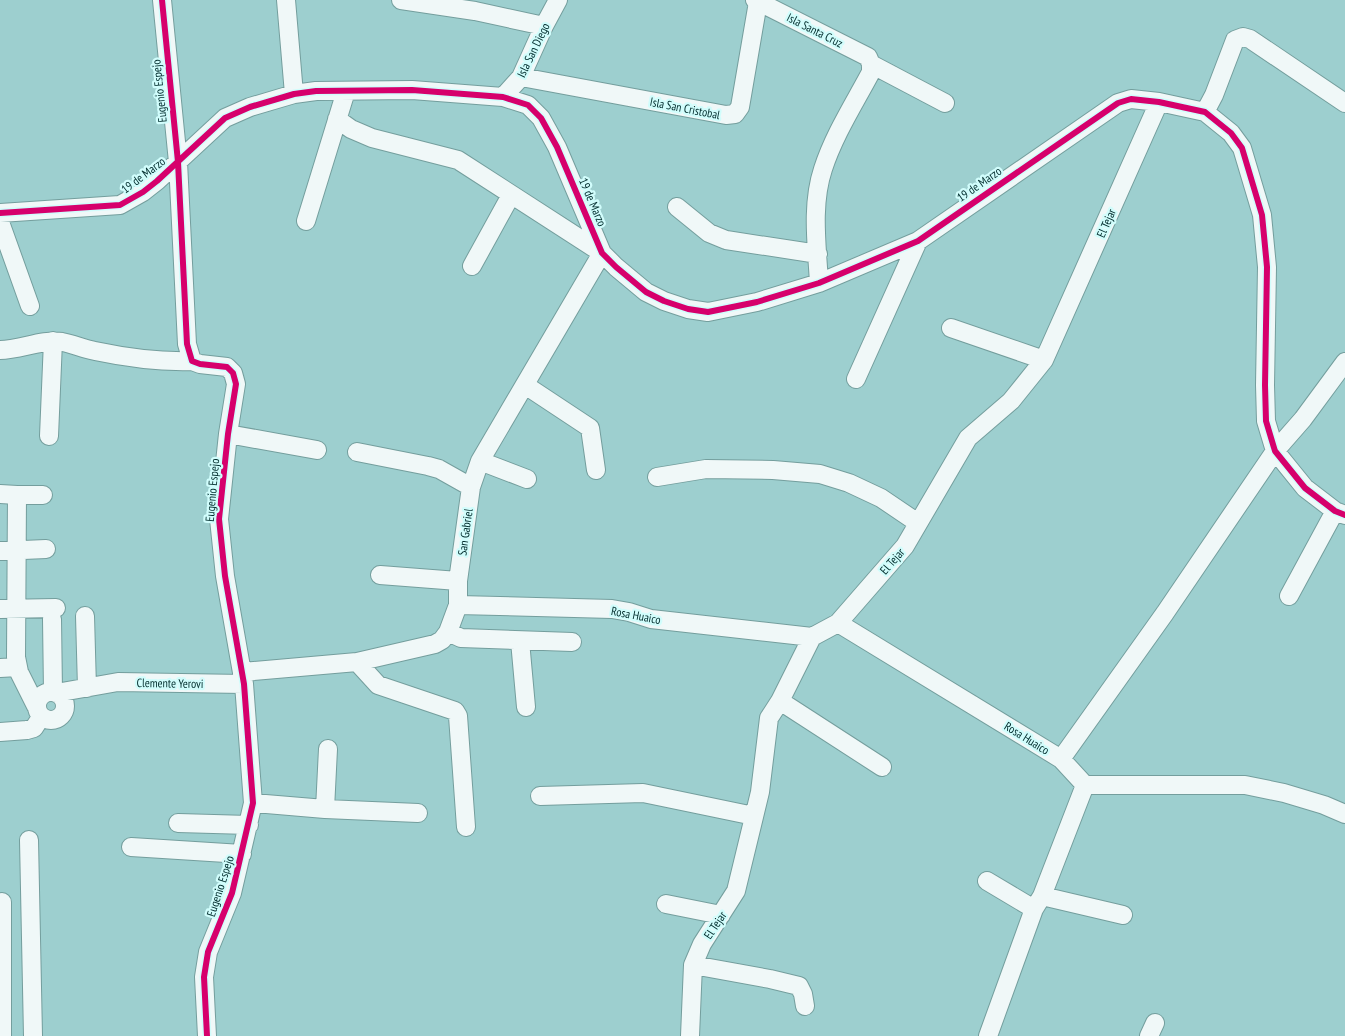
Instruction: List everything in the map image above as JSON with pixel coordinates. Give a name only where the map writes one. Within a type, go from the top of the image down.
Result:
[{"type":"street","name":"Eugenio Espejo","points":[[162,0],[178,162],[187,344],[192,360],[200,364],[227,367],[233,373],[236,384],[228,434],[219,519],[225,576],[243,678],[253,803],[232,893],[208,952],[204,977],[207,1036]]},
{"type":"street","points":[[286,0],[294,94]]},
{"type":"street","points":[[401,0],[476,5],[544,26]]},
{"type":"street","name":"Isla San Diego","points":[[504,96],[520,78],[558,0]]},
{"type":"street","name":"Isla Santa Cruz","points":[[756,1],[868,57],[871,64],[945,103]]},
{"type":"street","name":"Isla San Cristobal","points":[[520,78],[726,115],[735,114],[740,107],[756,1]]},
{"type":"street","points":[[1289,596],[1340,513],[1305,488],[1266,420],[1267,267],[1262,215],[1242,148],[1209,104],[1235,40],[1243,37],[1250,38],[1345,103]]},
{"type":"street","points":[[676,207],[709,233],[818,270],[816,214],[822,170],[833,143],[871,72],[871,64]]},
{"type":"street","name":"19 de Marzo","points":[[0,213],[120,205],[144,192],[225,118],[256,105],[294,94],[412,90],[504,96],[528,105],[541,118],[557,147],[602,253],[630,280],[646,292],[664,302],[688,309],[708,312],[732,308],[818,270],[918,241],[1118,102],[1131,99],[1209,104]]},
{"type":"street","points":[[306,221],[346,91]]},
{"type":"street","name":"El Tejar","points":[[690,1036],[694,966],[702,944],[736,891],[760,792],[769,718],[780,701],[812,637],[838,623],[905,546],[968,438],[1011,401],[1044,360],[1159,102]]},
{"type":"street","points":[[337,119],[352,129],[372,138],[458,160],[602,253]]},
{"type":"street","points":[[472,266],[511,195]]},
{"type":"street","points":[[0,222],[30,306]]},
{"type":"street","points":[[856,379],[918,241]]},
{"type":"street","name":"San Gabriel","points":[[448,632],[458,605],[458,581],[471,487],[480,461],[602,253]]},
{"type":"street","points":[[951,328],[1044,360]]},
{"type":"street","points":[[0,350],[53,341],[138,360],[165,362],[192,360]]},
{"type":"street","points":[[50,436],[53,341]]},
{"type":"street","points":[[1061,760],[1281,445],[1345,362]]},
{"type":"street","points":[[526,385],[590,428],[596,470]]},
{"type":"street","points":[[228,434],[317,450]]},
{"type":"street","points":[[357,452],[438,469],[471,487]]},
{"type":"street","points":[[480,461],[527,479]]},
{"type":"street","points":[[657,478],[706,469],[773,470],[820,474],[849,483],[882,498],[918,523]]},
{"type":"street","points":[[8,609],[54,614],[56,696],[61,716],[54,720],[50,720],[39,712],[18,670],[8,609],[8,495],[43,495]]},
{"type":"street","points":[[9,551],[46,549]]},
{"type":"street","points":[[380,575],[458,581]]},
{"type":"street","name":"Rosa Huaico","points":[[458,605],[612,609],[651,619],[812,637]]},
{"type":"street","points":[[85,616],[92,687]]},
{"type":"street","name":"Rosa Huaico","points":[[838,623],[1061,760],[1086,785]]},
{"type":"street","points":[[243,678],[357,662],[435,644],[442,640],[448,632],[461,638],[572,642]]},
{"type":"street","points":[[520,640],[526,706]]},
{"type":"street","points":[[357,662],[378,685],[455,711],[458,716],[466,828]]},
{"type":"street","points":[[0,668],[18,670],[56,696]]},
{"type":"street","name":"Clemente Yerovi","points":[[56,696],[118,682],[243,678]]},
{"type":"street","points":[[0,732],[18,732],[34,728],[39,712],[39,698],[42,694],[56,696]]},
{"type":"street","points":[[780,701],[882,767]]},
{"type":"street","points":[[325,809],[328,749]]},
{"type":"street","points":[[988,1036],[1038,903],[1086,785],[1245,785],[1284,792],[1345,814]]},
{"type":"street","points":[[540,796],[643,794],[754,816]]},
{"type":"street","points":[[253,803],[325,809],[418,813]]},
{"type":"street","points":[[178,823],[249,825]]},
{"type":"street","points":[[29,840],[33,1036]]},
{"type":"street","points":[[131,847],[242,854]]},
{"type":"street","points":[[986,881],[1038,903],[1123,915]]},
{"type":"street","points":[[2,902],[2,1036]]},
{"type":"street","points":[[666,904],[721,915]]},
{"type":"street","points":[[694,966],[799,986],[806,1006]]},
{"type":"cycle path","points":[[162,0],[178,162],[187,344],[192,361],[200,364],[227,367],[233,373],[236,384],[228,434],[219,519],[225,576],[244,684],[253,803],[232,893],[208,952],[204,977],[207,1036]]},
{"type":"cycle path","points":[[0,213],[120,205],[143,192],[157,181],[225,118],[250,107],[294,94],[316,91],[412,90],[503,97],[528,105],[541,118],[557,147],[602,253],[646,292],[664,301],[688,309],[708,312],[757,302],[819,283],[918,241],[1118,103],[1131,99],[1159,102],[1205,112],[1231,133],[1242,148],[1262,215],[1267,267],[1266,421],[1275,451],[1305,488],[1335,511],[1345,515]]}]
